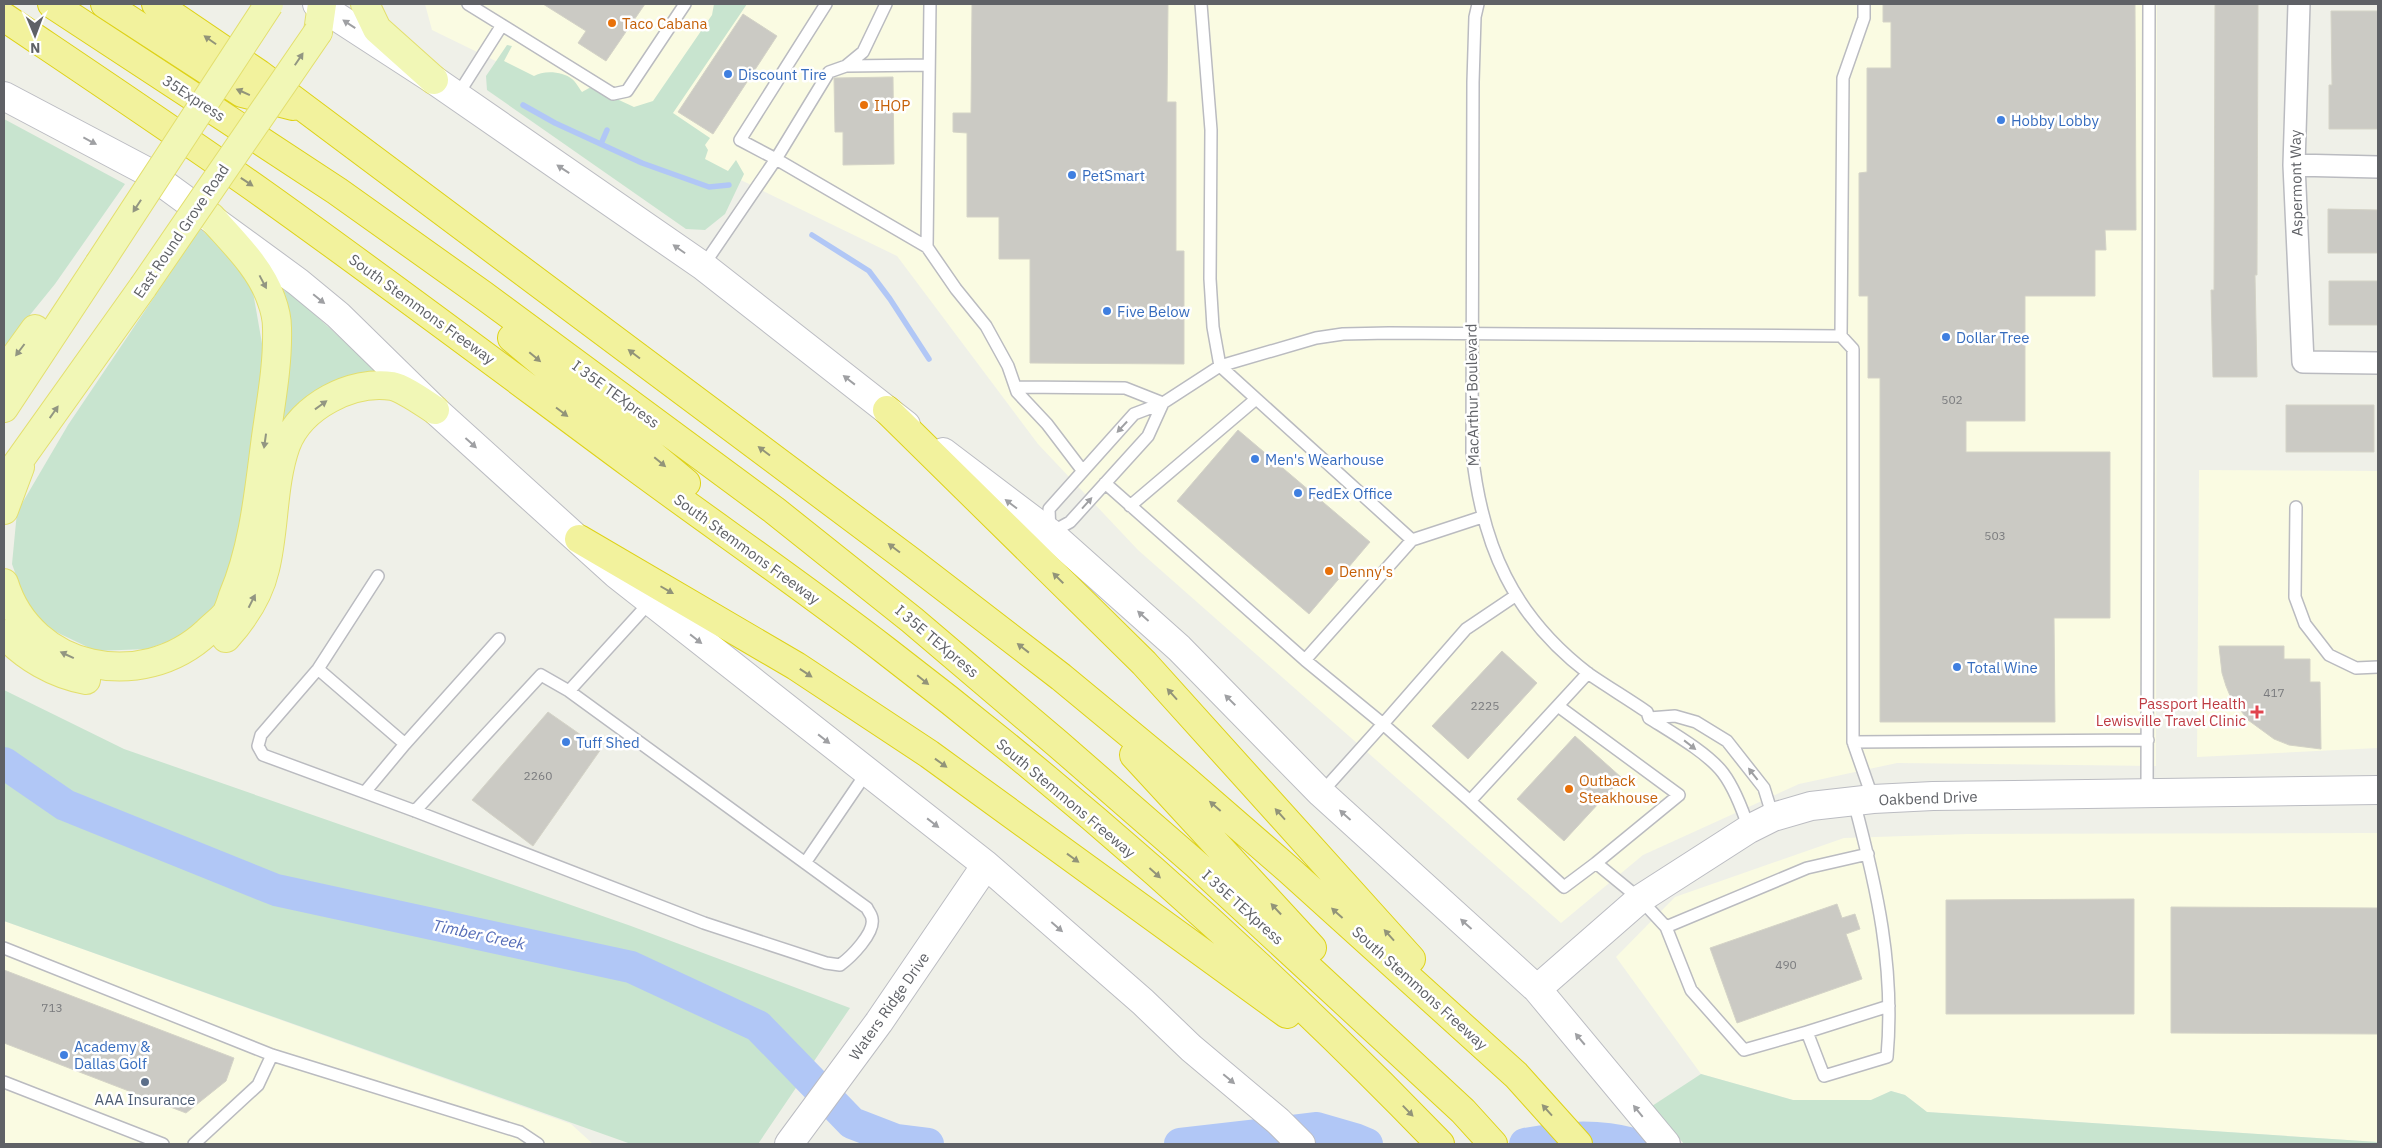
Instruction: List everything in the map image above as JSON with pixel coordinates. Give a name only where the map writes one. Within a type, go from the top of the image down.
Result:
[{"type":"highway","name":"35Express","points":[[52,4],[337,191]]},
{"type":"highway","points":[[105,4],[242,93],[306,109]]},
{"type":"highway","name":"South Stemmons Freeway","points":[[156,4],[180,14],[909,560],[1061,677],[1182,777],[1282,864],[1516,1075],[1578,1144]]},
{"type":"highway","name":"South Stemmons Freeway","points":[[4,17],[258,190],[448,326],[628,462],[885,650],[1055,787],[1226,936],[1376,1078],[1440,1144]]},
{"type":"highway","points":[[4,29],[149,115]]},
{"type":"highway","points":[[337,191],[885,650]]},
{"type":"highway","name":"I 35E TEXpress","points":[[337,191],[483,295],[774,510],[912,620],[1197,865],[1463,1111],[1493,1144]]},
{"type":"highway","points":[[887,410],[1144,663],[1516,1075]]},
{"type":"highway","points":[[579,540],[796,666],[929,754],[1376,1078]]},
{"type":"highway","points":[[1061,677],[1463,1111]]},
{"type":"main road","points":[[8,390],[36,329],[67,312],[269,4]]},
{"type":"main road","points":[[365,4],[377,29],[434,80]]},
{"type":"main road","points":[[319,11],[434,80],[704,266],[887,410],[1050,533],[1179,648],[1321,793],[1537,989],[1666,1144]]},
{"type":"main road","name":"East Round Grove Road","points":[[26,452],[143,287],[319,11]]},
{"type":"main road","points":[[4,96],[146,171],[211,217],[338,315],[435,410],[650,602],[986,865],[1143,1002],[1192,1048],[1278,1121],[1301,1144]]},
{"type":"main road","points":[[4,583],[13,605],[22,619],[47,643],[78,660],[104,666],[131,667],[166,659],[197,641],[226,614],[243,573],[258,495],[276,355],[277,326],[271,298],[255,268],[211,217]]},
{"type":"main road","points":[[4,634],[25,653],[41,664],[76,678],[95,682],[114,684],[152,680],[191,664],[224,640],[238,624],[259,588],[266,569],[278,481],[286,445],[307,415],[337,394],[365,386],[393,386],[435,410]]},
{"type":"main road","points":[[4,482],[26,452]]},
{"type":"main road","points":[[4,510],[26,452]]},
{"type":"main road","name":"Oakbend Drive","points":[[1537,989],[1640,899],[1749,829],[1773,817],[1811,806],[1863,800],[1933,796],[2378,790]]},
{"type":"main road","name":"Waters Ridge Drive","points":[[789,1144],[879,1022],[986,865]]},
{"type":"street","name":"Aspermont Way","points":[[2299,4],[2294,165],[2303,362],[2378,363]]},
{"type":"street","points":[[2294,165],[2378,167]]},
{"type":"lane","points":[[468,4],[614,94],[627,92],[685,4]]},
{"type":"lane","points":[[826,4],[740,140],[927,247],[956,289],[986,326],[1017,387],[1017,392],[1048,424],[1082,470]]},
{"type":"lane","points":[[846,66],[863,52],[886,4]]},
{"type":"lane","points":[[927,247],[930,4]]},
{"type":"lane","points":[[1201,4],[1211,130],[1210,280],[1220,366],[1412,540]]},
{"type":"lane","name":"MacArthur Boulevard","points":[[1478,4],[1475,17],[1473,82],[1471,333],[1472,452],[1482,516],[1500,565],[1515,596],[1552,640],[1588,673],[1647,712],[1649,718],[1688,742],[1723,773],[1743,811],[1749,829]]},
{"type":"lane","points":[[1807,1032],[1824,1076],[1887,1057],[1889,1006],[1885,936],[1868,854],[1863,800],[1853,742],[1853,349],[1842,336],[1842,78],[1864,18],[1864,4]]},
{"type":"lane","points":[[2147,794],[2149,4]]},
{"type":"lane","points":[[457,96],[502,25]]},
{"type":"lane","points":[[704,266],[776,159],[829,72],[846,66],[929,65]]},
{"type":"lane","points":[[1163,403],[1148,436],[1070,522],[1050,533],[1049,509],[1134,414],[1163,403],[1220,366],[1316,338],[1343,334],[1471,333],[1842,336]]},
{"type":"lane","points":[[1017,387],[1125,388],[1163,403]]},
{"type":"lane","points":[[1130,506],[1256,399]]},
{"type":"lane","points":[[1105,483],[1305,660],[1470,801],[1564,887],[1679,795],[1558,706]]},
{"type":"lane","points":[[2296,507],[2295,597],[2305,624],[2329,655],[2356,668],[2378,667]]},
{"type":"lane","points":[[1305,660],[1412,540],[1482,516]]},
{"type":"lane","points":[[378,576],[318,669],[261,735],[258,746],[263,755],[416,811],[704,923],[826,963],[840,965],[851,957],[870,930],[872,918],[866,908],[569,691],[541,675],[416,811]]},
{"type":"lane","points":[[1321,793],[1466,629],[1515,596]]},
{"type":"lane","points":[[569,691],[650,602]]},
{"type":"lane","points":[[365,792],[405,744],[500,639]]},
{"type":"lane","points":[[318,669],[405,744]]},
{"type":"lane","points":[[1470,801],[1588,673]]},
{"type":"lane","points":[[1649,718],[1675,716],[1696,722],[1727,741],[1764,788],[1773,817]]},
{"type":"lane","points":[[1853,742],[2148,740]]},
{"type":"lane","points":[[805,863],[867,772]]},
{"type":"lane","points":[[1666,928],[1807,868],[1868,854]]},
{"type":"lane","points":[[1596,863],[1640,899],[1666,928],[1691,990],[1744,1050],[1889,1006]]},
{"type":"lane","points":[[4,948],[272,1055],[520,1132],[539,1144]]},
{"type":"lane","points":[[194,1144],[258,1085],[272,1055]]},
{"type":"lane","points":[[4,1082],[163,1144]]},
{"type":"shaded area","points":[[425,4],[2157,4],[2156,766],[1897,763],[1799,784],[1643,855],[1561,923],[1138,550],[1038,444],[897,256],[432,30]]},
{"type":"shaded area","points":[[714,4],[747,4],[673,113],[710,138],[705,145],[708,150],[705,159],[728,171],[736,160],[744,174],[725,214],[705,230],[686,229],[487,90],[486,76],[507,45],[512,46],[504,61],[534,76],[548,72],[564,74],[573,80],[582,92],[591,87],[634,107],[653,101],[712,15]]},
{"type":"shaded area","points":[[4,119],[125,184],[55,284],[4,347]]},
{"type":"shaded area","points":[[200,229],[229,252],[253,292],[264,355],[256,433],[229,594],[200,630],[147,649],[96,651],[54,631],[28,609],[12,564],[17,512],[68,425]]},
{"type":"shaded area","points":[[278,289],[291,293],[378,372],[271,451]]},
{"type":"shaded area","points":[[2199,470],[2378,471],[2378,748],[2197,757]]},
{"type":"shaded area","points":[[4,690],[124,749],[631,926],[850,1008],[758,1144],[631,1144],[4,921]]},
{"type":"shaded area","points":[[2378,833],[2378,1142],[1927,1112],[1905,1095],[1891,1091],[1871,1100],[1793,1100],[1701,1074],[1616,957],[1675,897],[1844,838],[1968,834]]},
{"type":"shaded area","points":[[4,921],[571,1124],[593,1144],[4,1144]]},
{"type":"shaded area","points":[[1701,1074],[1793,1100],[1871,1100],[1891,1091],[1905,1095],[1927,1112],[2378,1142],[2378,1144],[1684,1144],[1652,1106]]},
{"type":"building","name":"Taco Cabana","points":[[543,4],[645,4],[606,61],[578,43],[586,31]]},
{"type":"building","points":[[972,4],[1168,4],[1167,102],[1176,102],[1176,251],[1184,251],[1184,364],[1030,363],[1030,259],[999,259],[999,217],[967,217],[967,133],[953,132],[953,113],[971,113]]},
{"type":"building","points":[[1883,4],[2135,4],[2136,230],[2105,230],[2106,250],[2095,250],[2095,296],[2025,296],[2025,421],[1966,421],[1966,452],[2110,452],[2110,618],[2054,618],[2055,722],[1880,722],[1880,378],[1868,378],[1868,296],[1859,296],[1859,173],[1867,172],[1867,68],[1891,68],[1891,22],[1883,22]]},
{"type":"building","points":[[2215,4],[2258,4],[2257,275],[2255,275],[2257,377],[2213,377],[2211,290],[2214,290]]},
{"type":"building","points":[[2331,11],[2378,11],[2378,129],[2329,129],[2329,85],[2332,85]]},
{"type":"building","name":"Discount Tire","points":[[743,14],[777,36],[713,134],[678,112]]},
{"type":"building","name":"IHOP","points":[[893,77],[894,164],[843,165],[843,132],[835,132],[834,78]]},
{"type":"building","points":[[2328,209],[2378,210],[2378,253],[2328,253]]},
{"type":"building","points":[[2329,281],[2378,281],[2378,325],[2329,325]]},
{"type":"building","points":[[2286,405],[2374,405],[2374,452],[2286,452]]},
{"type":"building","points":[[1238,430],[1370,542],[1309,614],[1177,501]]},
{"type":"building","points":[[2219,646],[2284,646],[2284,659],[2310,659],[2310,682],[2320,682],[2321,749],[2289,745],[2274,739],[2248,720],[2231,698],[2226,686],[2222,673]]},
{"type":"building","points":[[1502,651],[1537,683],[1468,759],[1432,726]]},
{"type":"building","points":[[548,712],[601,749],[533,846],[472,800]]},
{"type":"building","name":"Outback Steakhouse","points":[[1575,736],[1622,778],[1564,841],[1517,799]]},
{"type":"building","points":[[2134,899],[2134,1014],[1946,1014],[1946,900]]},
{"type":"building","points":[[1837,904],[1842,918],[1855,914],[1860,929],[1846,934],[1862,979],[1737,1023],[1710,948]]},
{"type":"building","points":[[2171,907],[2378,908],[2378,1034],[2171,1033]]},
{"type":"building","points":[[4,970],[234,1058],[226,1081],[186,1113],[4,1043]]},
{"type":"waterway","points":[[523,105],[555,123],[642,163],[709,187],[729,185]]},
{"type":"waterway","points":[[601,144],[607,130]]},
{"type":"waterway","points":[[812,235],[869,271],[890,299],[929,359]]},
{"type":"waterway","name":"Timber Creek","points":[[4,763],[65,805],[276,890],[631,967],[758,1026],[852,1123],[896,1140],[928,1144]]},
{"type":"waterway","name":"Timber Creek","points":[[1180,1144],[1317,1128],[1367,1144]]},
{"type":"waterway","name":"Timber Creek","points":[[1525,1144],[1579,1138],[1606,1139],[1633,1144]]},
{"type":"place","name":"Taco Cabana","points":[[612,23]]},
{"type":"place","name":"Discount Tire","points":[[728,74]]},
{"type":"place","name":"IHOP","points":[[864,105]]},
{"type":"place","name":"Hobby Lobby","points":[[2001,120]]},
{"type":"place","name":"PetSmart","points":[[1072,175]]},
{"type":"place","name":"Five Below","points":[[1107,311]]},
{"type":"place","name":"Dollar Tree","points":[[1946,337]]},
{"type":"place","name":"Men's Wearhouse","points":[[1255,459]]},
{"type":"place","name":"FedEx Office","points":[[1298,493]]},
{"type":"place","name":"Denny's","points":[[1329,571]]},
{"type":"place","name":"Total Wine","points":[[1957,667]]},
{"type":"place","name":"Passport Health Lewisville Travel Clinic","points":[[2257,712]]},
{"type":"place","name":"Tuff Shed","points":[[566,742]]},
{"type":"place","name":"Outback Steakhouse","points":[[1569,789]]},
{"type":"place","name":"Academy & Dallas Golf","points":[[64,1055]]},
{"type":"place","name":"AAA Insurance","points":[[145,1082]]}]
